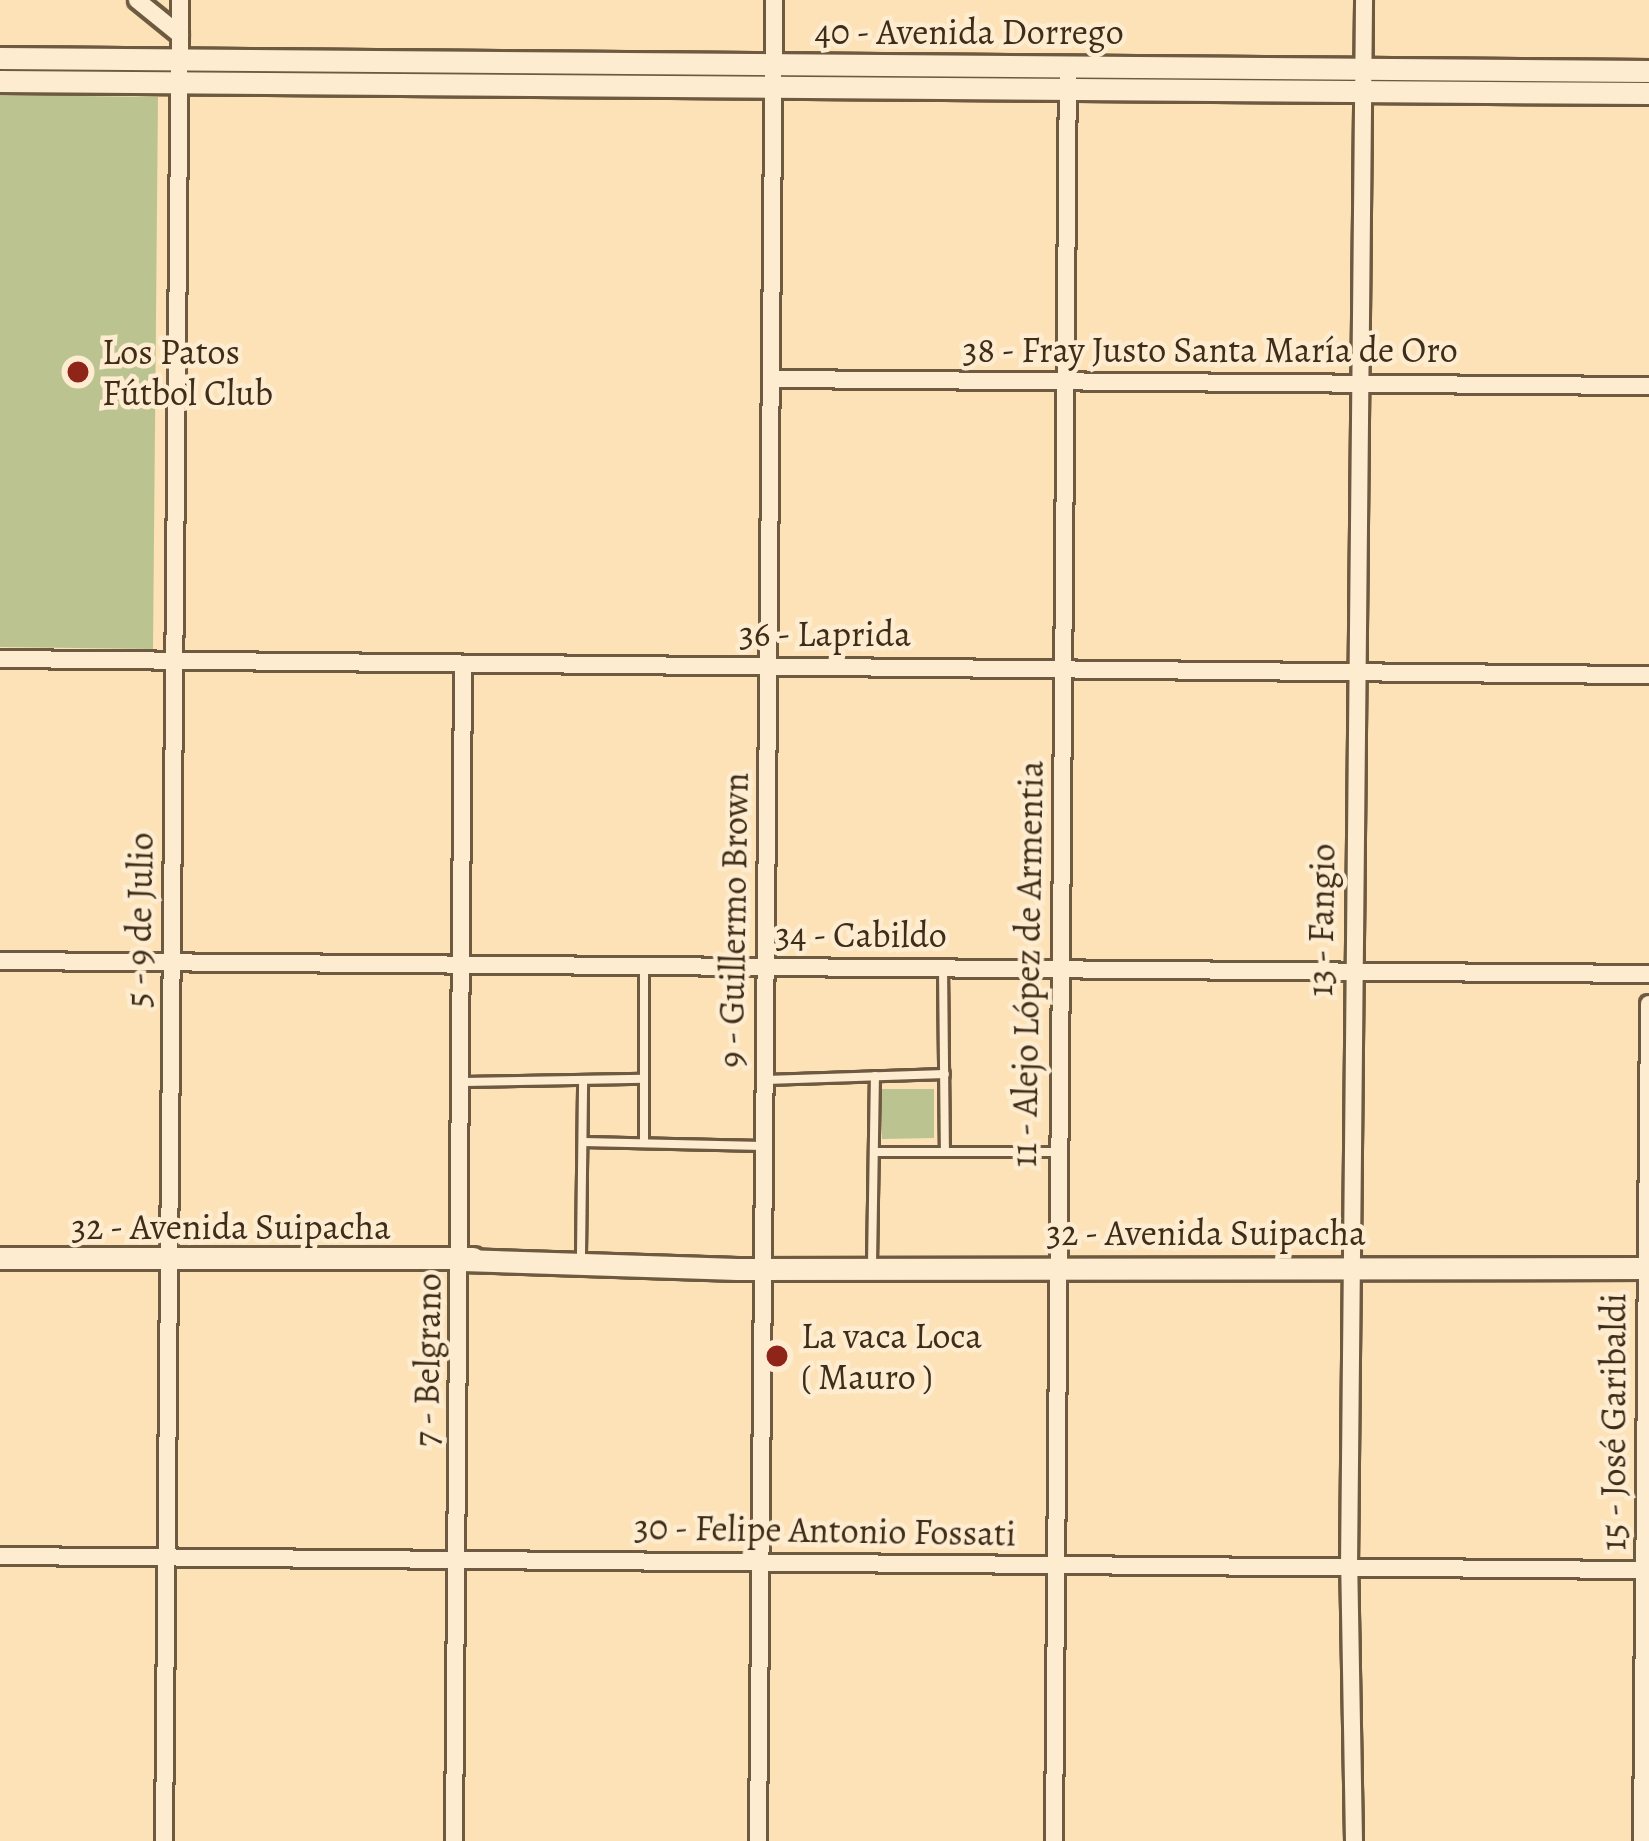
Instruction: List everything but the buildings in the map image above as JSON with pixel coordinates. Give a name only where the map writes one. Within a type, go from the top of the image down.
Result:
[{"type":"street","points":[[136,0],[180,35]]},
{"type":"street","name":"5 - 9 de Julio","points":[[164,1841],[180,0]]},
{"type":"street","name":"9 - Guillermo Brown","points":[[758,1841],[774,0]]},
{"type":"street","name":"13 - Fangio","points":[[1354,1841],[1349,1568],[1364,0]]},
{"type":"street","name":"40 - Avenida Dorrego","points":[[0,58],[179,71]]},
{"type":"street","name":"40 - Avenida Dorrego","points":[[0,80],[179,71],[1068,77],[1364,80],[1649,93]]},
{"type":"street","name":"40 - Avenida Dorrego","points":[[1364,80],[1649,71]]},
{"type":"street","name":"11 - Alejo López de Armentia","points":[[1054,1841],[1068,77]]},
{"type":"street","name":"38 - Fray Justo Santa María de Oro","points":[[771,379],[1649,386]]},
{"type":"street","name":"36 - Laprida","points":[[0,659],[1649,675]]},
{"type":"street","name":"7 - Belgrano","points":[[454,1841],[463,665]]},
{"type":"street","name":"34 - Cabildo","points":[[0,961],[1649,974]]},
{"type":"street","name":"15 - José Garibaldi","points":[[1642,1841],[1649,1004]]},
{"type":"street","name":"32 - Avenida Suipacha","points":[[0,1258],[462,1260],[581,1254],[763,1264]]},
{"type":"street","name":"32 - Avenida Suipacha","points":[[462,1260],[488,1267],[1648,1268]]},
{"type":"street","name":"30 - Felipe Antonio Fossati","points":[[0,1556],[1647,1570]]},
{"type":"lane","points":[[644,966],[644,1142]]},
{"type":"lane","points":[[943,968],[946,1151]]},
{"type":"lane","points":[[765,1080],[945,1074]]},
{"type":"lane","points":[[872,1264],[874,1076]]},
{"type":"lane","points":[[462,1082],[644,1079]]},
{"type":"lane","points":[[581,1254],[583,1081]]},
{"type":"lane","points":[[583,1142],[764,1146]]},
{"type":"lane","points":[[874,1152],[1056,1152]]},
{"type":"green space","name":"Los Patos Fútbol Club","points":[[0,95],[158,97],[153,649],[0,647]]},
{"type":"green space","points":[[882,1089],[934,1089],[934,1138],[882,1139]]},
{"type":"place","name":"Los Patos Fútbol Club","points":[[78,372]]},
{"type":"place","name":"La vaca Loca ( Mauro )","points":[[777,1356]]}]
